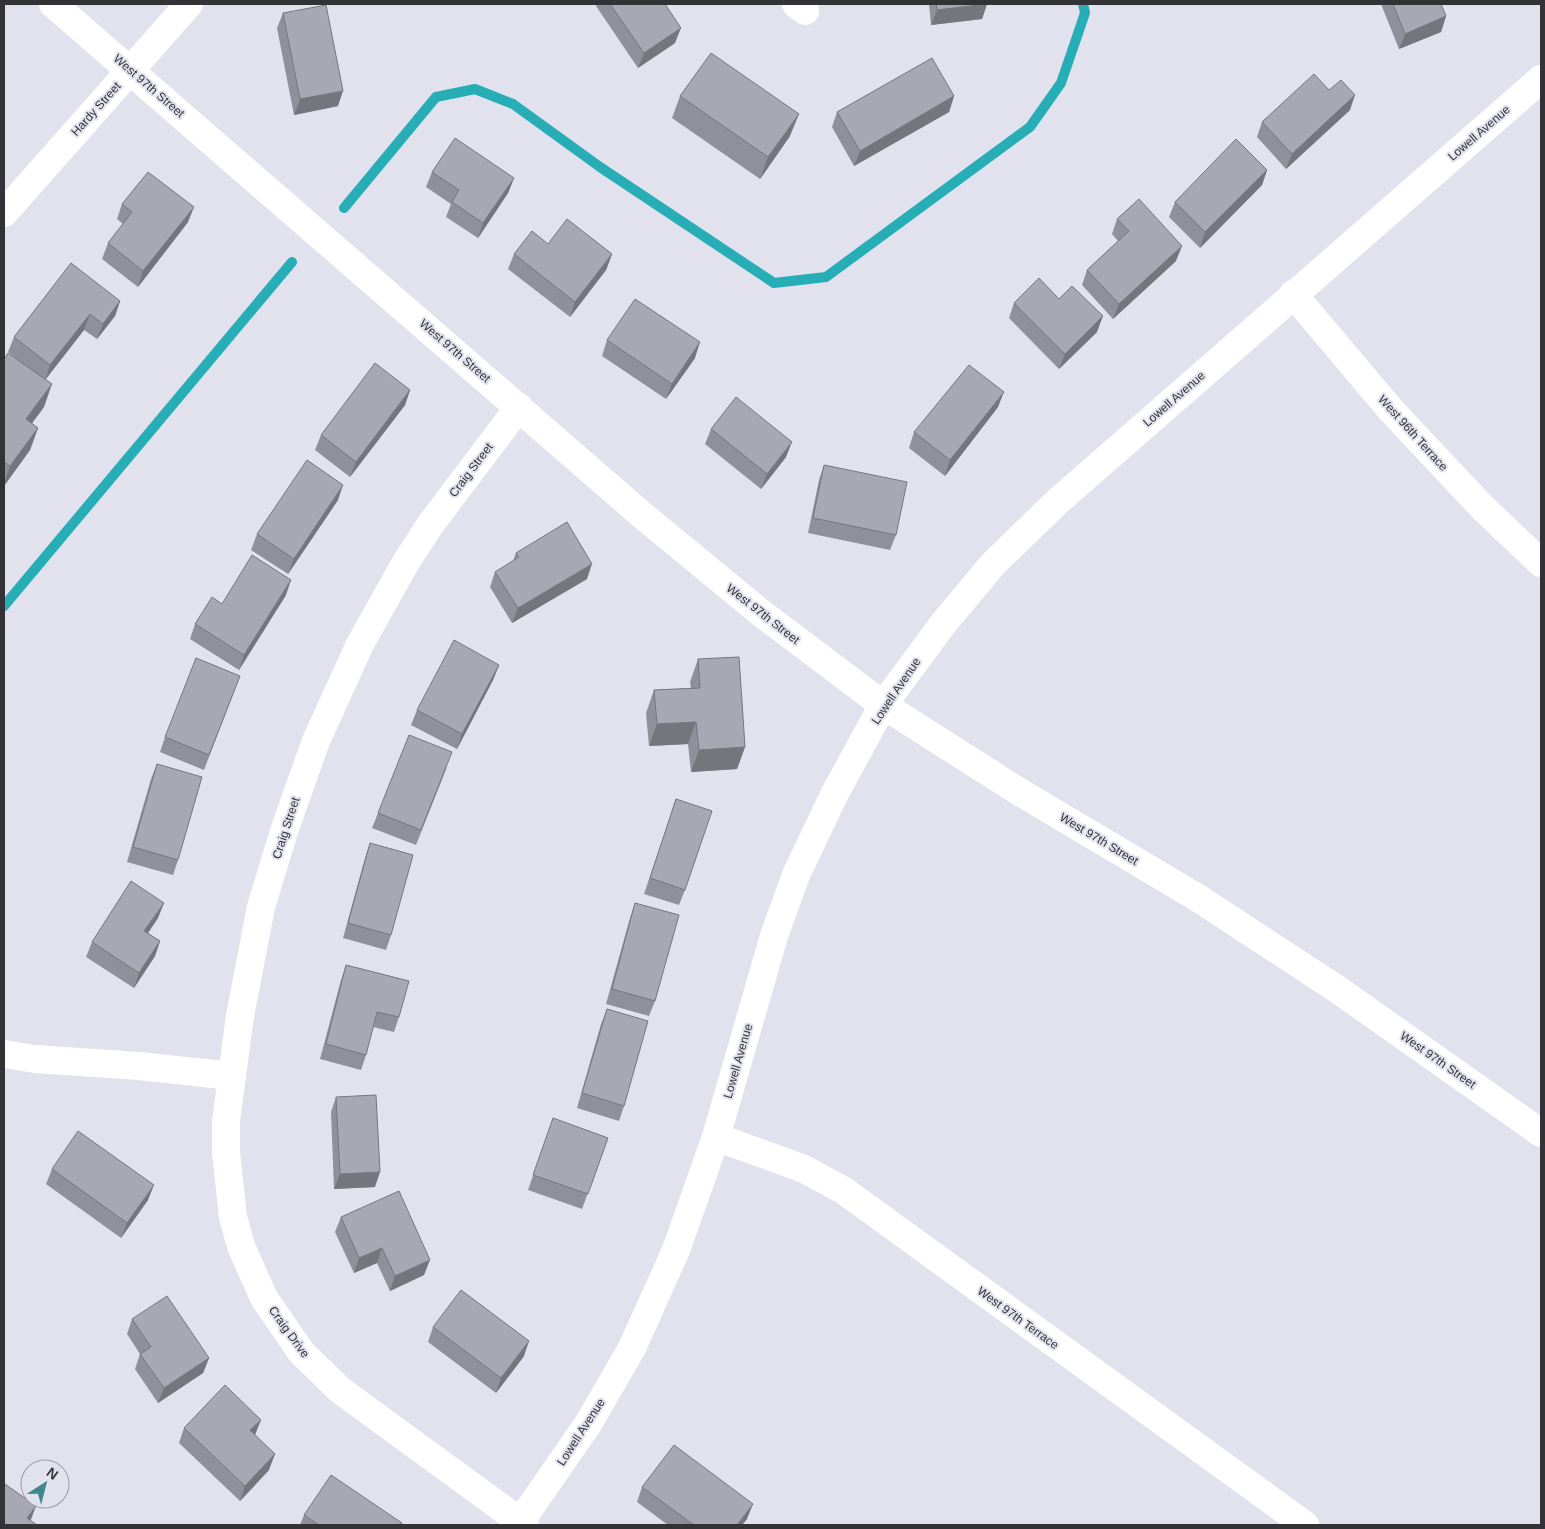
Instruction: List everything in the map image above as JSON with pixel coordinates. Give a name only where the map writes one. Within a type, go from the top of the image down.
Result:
[{"type":"street","name":"West 97th Street","points":[[53,4],[642,515],[753,607],[883,705],[1018,791],[1198,898],[1337,989],[1541,1133]]},
{"type":"street","name":"Hardy Street","points":[[4,213],[189,4]]},
{"type":"street","name":"Lowell Avenue","points":[[521,1524],[588,1424],[632,1348],[676,1250],[716,1137],[774,936],[796,875],[834,795],[883,705],[943,624],[993,564],[1057,502],[1541,79]]},
{"type":"street","name":"West 96th Terrace","points":[[1293,294],[1397,416],[1482,508],[1541,563]]},
{"type":"street","name":"Craig Street","points":[[232,1076],[240,1016],[262,907],[285,828],[316,741],[360,644],[406,562],[430,525],[519,407]]},
{"type":"street","points":[[4,1054],[35,1059],[139,1066],[232,1076]]},
{"type":"street","name":"Craig Drive","points":[[232,1076],[226,1121],[226,1153],[233,1217],[240,1246],[264,1298],[301,1352],[340,1390],[521,1524]]},
{"type":"street","name":"West 97th Terrace","points":[[716,1137],[804,1169],[843,1190],[1305,1525]]},
{"type":"building","points":[[610,4],[665,4],[681,28],[644,53]]},
{"type":"building","points":[[936,4],[987,4],[937,10]]},
{"type":"building","points":[[1393,4],[1441,4],[1446,16],[1405,34]]},
{"type":"building","points":[[326,5],[343,91],[300,99],[283,13]]},
{"type":"building","points":[[711,53],[799,114],[768,157],[680,96]]},
{"type":"building","points":[[932,58],[954,96],[860,151],[837,112]]},
{"type":"building","points":[[1314,74],[1329,90],[1341,80],[1355,95],[1292,154],[1262,122]]},
{"type":"building","points":[[455,138],[514,178],[483,223],[452,202],[459,190],[432,172]]},
{"type":"building","points":[[1236,139],[1267,170],[1205,232],[1175,202]]},
{"type":"building","points":[[148,172],[194,207],[143,271],[108,243],[132,212],[122,204]]},
{"type":"building","points":[[1139,199],[1182,246],[1119,304],[1087,270],[1129,231],[1117,219]]},
{"type":"building","points":[[567,219],[612,254],[575,302],[514,254],[532,231],[548,244]]},
{"type":"building","points":[[71,263],[120,301],[103,324],[90,314],[50,365],[14,337]]},
{"type":"building","points":[[1039,278],[1059,299],[1072,286],[1103,316],[1065,354],[1014,303]]},
{"type":"building","points":[[635,299],[700,342],[672,384],[607,340]]},
{"type":"building","points":[[8,353],[52,384],[26,419],[38,428],[10,466],[4,462],[4,359]]},
{"type":"building","points":[[375,363],[410,390],[356,462],[321,435]]},
{"type":"building","points":[[969,365],[1004,392],[950,460],[914,432]]},
{"type":"building","points":[[736,397],[792,442],[767,474],[711,429]]},
{"type":"building","points":[[307,460],[343,485],[294,559],[257,534]]},
{"type":"building","points":[[824,465],[907,482],[896,535],[813,518]]},
{"type":"building","points":[[567,522],[592,564],[518,608],[495,572],[519,557],[516,553]]},
{"type":"building","points":[[252,555],[291,580],[244,655],[195,624],[212,597],[222,604]]},
{"type":"building","points":[[454,640],[499,665],[462,734],[417,710]]},
{"type":"building","points":[[739,657],[745,747],[699,750],[696,722],[657,724],[654,690],[700,688],[698,659]]},
{"type":"building","points":[[196,658],[240,676],[209,755],[165,737]]},
{"type":"building","points":[[409,735],[452,752],[421,830],[378,813]]},
{"type":"building","points":[[157,764],[202,777],[178,860],[133,847]]},
{"type":"building","points":[[676,799],[712,811],[685,890],[650,878]]},
{"type":"building","points":[[370,843],[413,855],[391,935],[348,923]]},
{"type":"building","points":[[131,881],[164,903],[144,931],[160,941],[139,973],[92,942]]},
{"type":"building","points":[[635,903],[679,915],[655,1001],[612,989]]},
{"type":"building","points":[[346,965],[409,981],[399,1017],[377,1012],[366,1055],[326,1044]]},
{"type":"building","points":[[607,1009],[648,1021],[624,1106],[582,1093]]},
{"type":"building","points":[[376,1095],[380,1172],[340,1174],[336,1097]]},
{"type":"building","points":[[553,1118],[608,1138],[588,1194],[533,1175]]},
{"type":"building","points":[[78,1131],[154,1185],[127,1223],[52,1169]]},
{"type":"building","points":[[399,1191],[430,1260],[395,1276],[382,1248],[359,1258],[341,1217]]},
{"type":"building","points":[[461,1290],[529,1341],[501,1378],[433,1327]]},
{"type":"building","points":[[167,1296],[209,1358],[164,1388],[140,1354],[151,1347],[132,1319]]},
{"type":"building","points":[[225,1385],[261,1420],[250,1430],[275,1454],[245,1486],[184,1428]]},
{"type":"building","points":[[674,1445],[753,1504],[737,1525],[694,1525],[642,1487]]},
{"type":"building","points":[[331,1475],[402,1523],[400,1525],[319,1525],[304,1515]]},
{"type":"building","points":[[5,1484],[20,1495],[20,1509],[34,1509],[27,1518],[37,1525],[4,1525]]},
{"type":"waterway","points":[[344,208],[436,97],[475,89],[513,104],[600,167],[774,283],[826,277],[1030,127],[1061,83],[1085,13],[1083,4]]},
{"type":"waterway","points":[[4,606],[292,262]]}]
